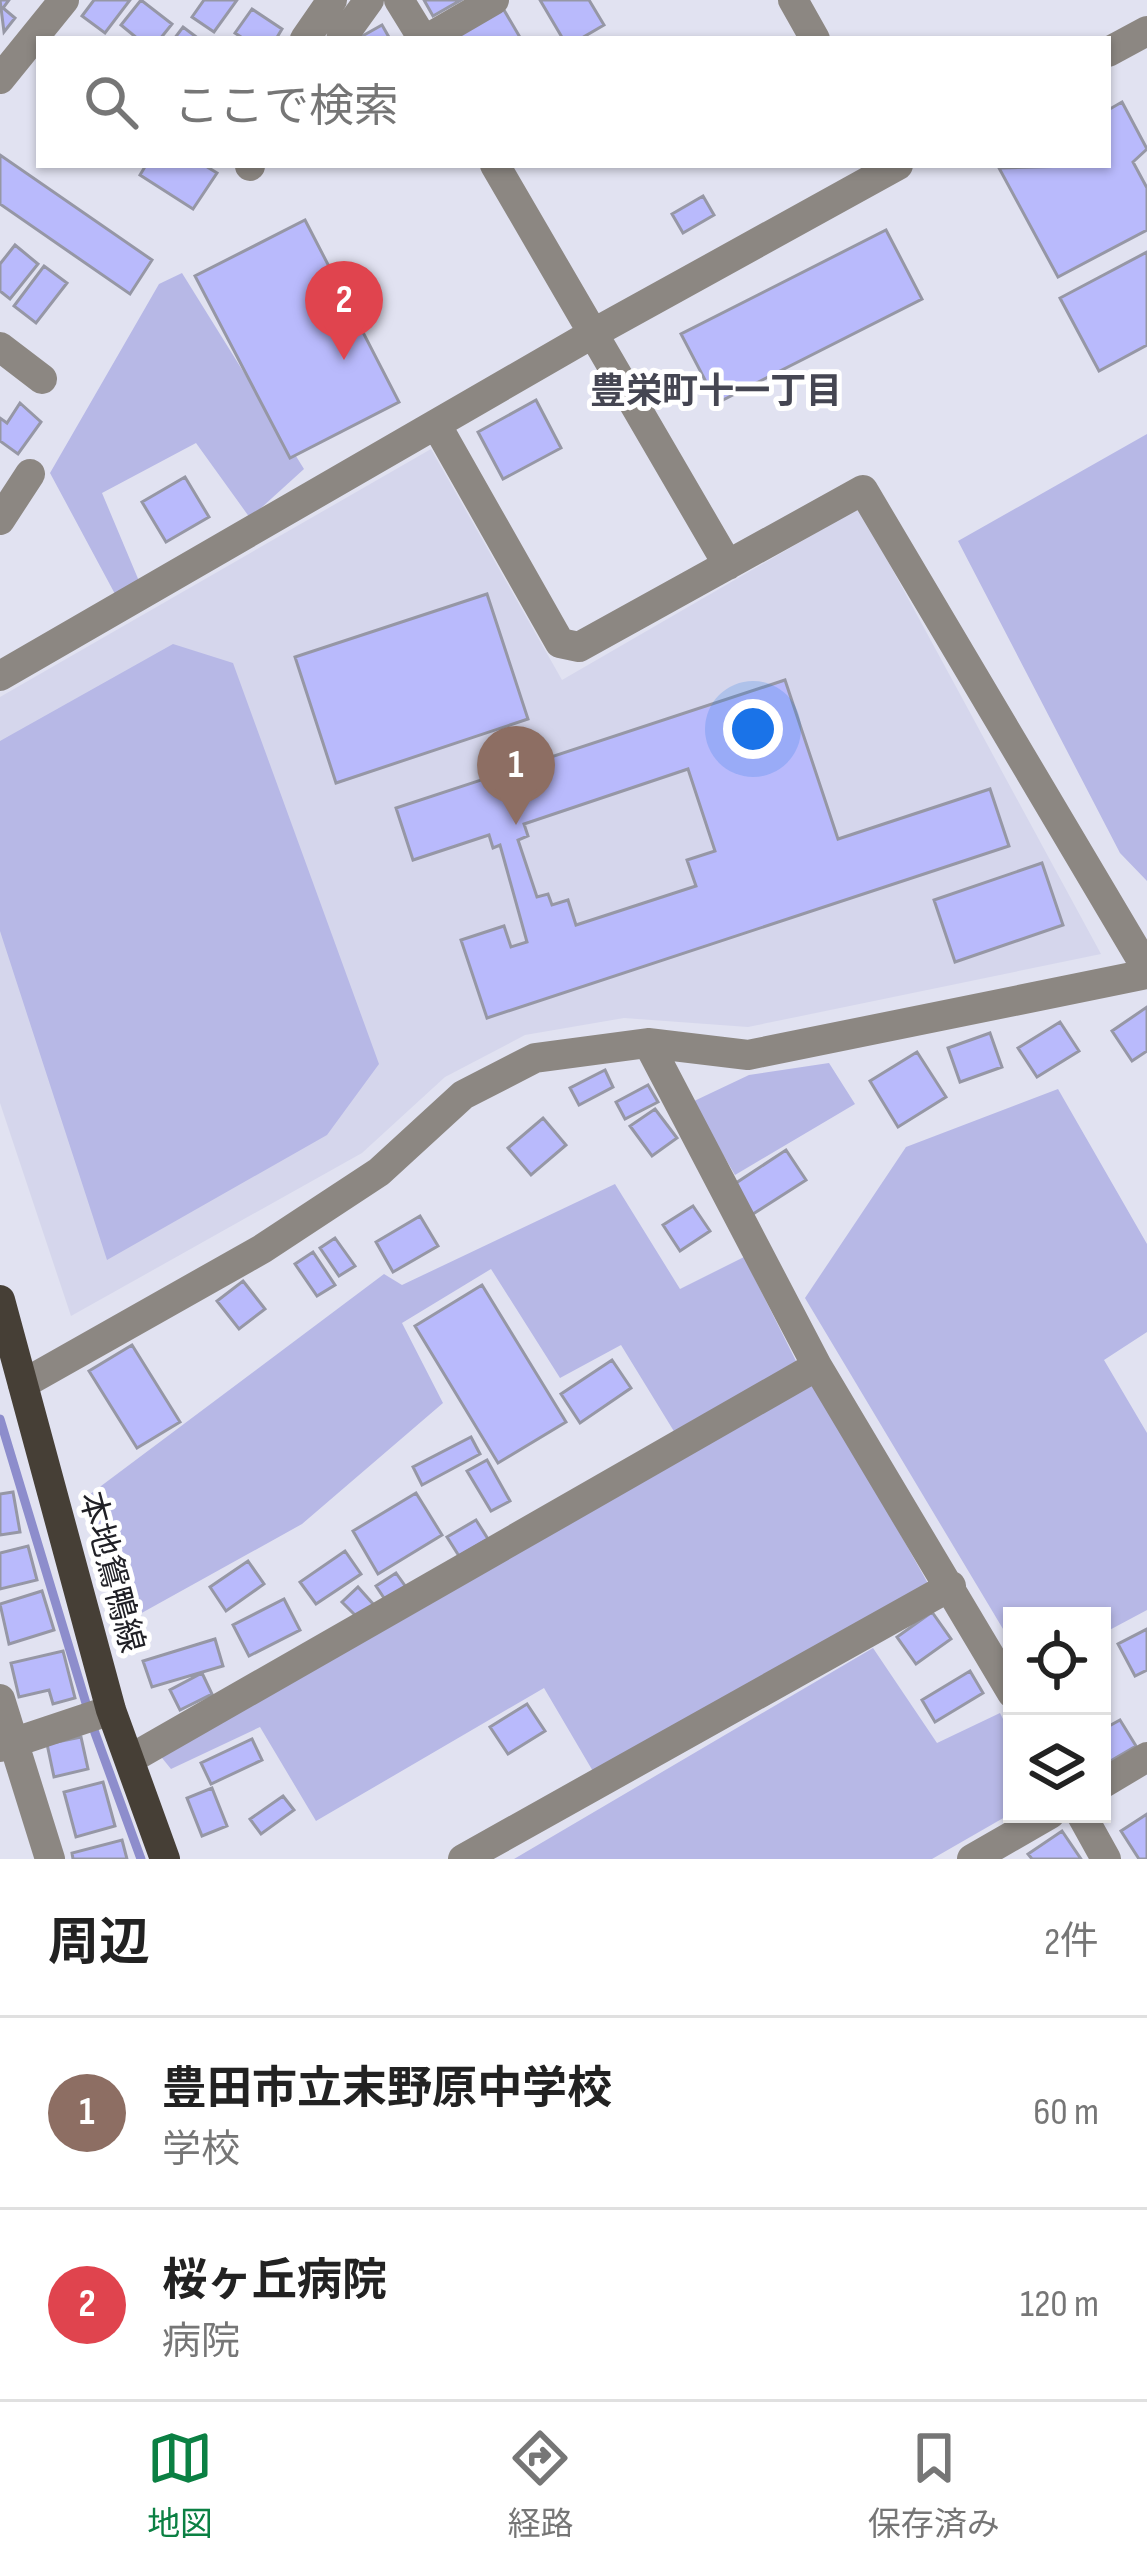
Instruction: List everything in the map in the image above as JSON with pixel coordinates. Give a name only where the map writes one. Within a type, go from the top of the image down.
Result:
[{"type":"main road","name":"本地鴛鴨線","points":[[0,1300],[111,1710],[165,1859]]},
{"type":"street","points":[[54,32],[64,0]]},
{"type":"street","points":[[307,36],[332,0]]},
{"type":"street","points":[[343,36],[369,0]]},
{"type":"street","points":[[399,0],[423,36]]},
{"type":"street","points":[[430,36],[494,0]]},
{"type":"street","points":[[793,0],[813,36]]},
{"type":"street","points":[[1111,50],[1147,31]]},
{"type":"street","points":[[0,79],[36,48]]},
{"type":"street","points":[[497,168],[728,565]]},
{"type":"street","points":[[0,676],[888,168]]},
{"type":"street","points":[[0,347],[42,379]]},
{"type":"street","points":[[23,1384],[262,1249],[379,1172],[463,1095],[535,1058],[648,1042],[748,1055],[1147,971],[863,490],[579,647],[560,643],[437,426]]},
{"type":"street","points":[[0,520],[30,475]]},
{"type":"street","points":[[648,1042],[817,1366],[1003,1677]]},
{"type":"street","points":[[132,1758],[817,1366]]},
{"type":"street","points":[[463,1859],[951,1586]]},
{"type":"street","points":[[0,1699],[7,1744],[50,1859]]},
{"type":"street","points":[[7,1744],[111,1710]]},
{"type":"street","points":[[1111,1778],[1147,1756]]},
{"type":"street","points":[[971,1859],[1034,1823]]},
{"type":"street","points":[[1086,1823],[1106,1859]]},
{"type":"shaded area","points":[[182,273],[304,469],[250,518],[196,443],[102,493],[139,581],[115,594],[50,473],[159,284]]},
{"type":"shaded area","points":[[1147,434],[1147,881],[1120,853],[958,541]]},
{"type":"shaded area","points":[[431,449],[562,680],[859,508],[1101,954],[748,1027],[624,1018],[525,1035],[445,1077],[362,1153],[71,1316],[0,1103],[0,697]]},
{"type":"shaded area","points":[[173,644],[233,663],[379,1064],[327,1135],[107,1260],[0,931],[0,741]]},
{"type":"shaded area","points":[[829,1063],[855,1104],[735,1175],[692,1102],[749,1075]]},
{"type":"shaded area","points":[[1058,1089],[1147,1244],[1147,1332],[1104,1360],[1147,1433],[1147,1610],[1111,1629],[1111,1607],[1003,1607],[1003,1629],[805,1298],[906,1147]]},
{"type":"shaded area","points":[[615,1184],[680,1289],[744,1257],[797,1363],[675,1433],[621,1345],[560,1378],[491,1269],[402,1323],[443,1403],[302,1524],[129,1620],[81,1501],[384,1274],[402,1285]]},
{"type":"shaded area","points":[[813,1379],[930,1587],[594,1773],[544,1688],[316,1821],[260,1727],[171,1769],[158,1753]]},
{"type":"shaded area","points":[[873,1648],[937,1743],[1000,1713],[1003,1719],[1003,1818],[932,1859],[514,1859]]},
{"type":"building","points":[[0,0],[9,0],[3,8],[15,18],[4,32]]},
{"type":"building","points":[[94,0],[130,0],[105,33],[82,16]]},
{"type":"building","points":[[141,0],[172,24],[162,36],[134,36],[121,25]]},
{"type":"building","points":[[204,0],[237,0],[214,32],[192,17]]},
{"type":"building","points":[[424,0],[461,0],[433,16]]},
{"type":"building","points":[[540,0],[589,0],[604,25],[585,36],[561,36]]},
{"type":"building","points":[[501,5],[519,36],[449,36]]},
{"type":"building","points":[[252,9],[282,29],[278,36],[235,33]]},
{"type":"building","points":[[382,25],[388,36],[362,36]]},
{"type":"building","points":[[1122,102],[1147,149],[1133,162],[1147,188],[1147,230],[1058,277],[999,168],[1111,168],[1111,108]]},
{"type":"building","points":[[0,155],[152,260],[130,294],[0,204]]},
{"type":"building","points":[[144,168],[209,168],[217,173],[193,209],[140,175]]},
{"type":"building","points":[[703,196],[714,215],[683,233],[672,214]]},
{"type":"building","points":[[305,220],[399,402],[290,458],[195,276]]},
{"type":"building","points":[[886,230],[922,299],[717,403],[681,334]]},
{"type":"building","points":[[15,245],[38,264],[10,299],[0,291],[0,264]]},
{"type":"building","points":[[1147,252],[1147,345],[1099,371],[1060,298]]},
{"type":"building","points":[[44,266],[67,283],[36,323],[14,306]]},
{"type":"building","points":[[536,400],[561,448],[503,479],[478,432]]},
{"type":"building","points":[[20,403],[41,422],[18,454],[0,441],[0,418],[7,423]]},
{"type":"building","points":[[185,477],[209,517],[166,542],[142,502]]},
{"type":"building","points":[[487,594],[528,719],[336,783],[295,657]]},
{"type":"building","points":[[785,680],[838,839],[990,789],[1009,846],[487,1018],[461,940],[504,926],[511,947],[527,942],[500,845],[493,848],[489,835],[413,860],[396,808]],"holes":[[[688,769],[715,851],[687,860],[696,886],[576,925],[568,900],[552,905],[548,894],[537,897],[518,840],[528,836],[524,824]]]},
{"type":"building","points":[[1042,863],[1063,925],[955,962],[934,900]]},
{"type":"building","points":[[1147,1007],[1147,1051],[1132,1061],[1112,1031]]},
{"type":"building","points":[[1060,1022],[1079,1051],[1037,1077],[1018,1048]]},
{"type":"building","points":[[990,1033],[1002,1067],[960,1082],[948,1048]]},
{"type":"building","points":[[917,1052],[946,1097],[898,1127],[870,1081]]},
{"type":"building","points":[[605,1070],[613,1087],[579,1105],[570,1088]]},
{"type":"building","points":[[648,1085],[658,1102],[625,1119],[616,1102]]},
{"type":"building","points":[[655,1109],[677,1138],[652,1156],[630,1126]]},
{"type":"building","points":[[543,1118],[566,1145],[531,1175],[508,1148]]},
{"type":"building","points":[[786,1150],[806,1180],[753,1214],[733,1185]]},
{"type":"building","points":[[693,1206],[710,1231],[680,1251],[663,1225]]},
{"type":"building","points":[[420,1216],[438,1246],[393,1272],[376,1242]]},
{"type":"building","points":[[335,1238],[355,1266],[339,1276],[320,1248]]},
{"type":"building","points":[[313,1252],[335,1285],[317,1296],[295,1264]]},
{"type":"building","points":[[243,1281],[265,1309],[239,1329],[217,1301]]},
{"type":"building","points":[[482,1285],[566,1422],[498,1463],[415,1326]]},
{"type":"building","points":[[132,1345],[180,1422],[137,1448],[89,1371]]},
{"type":"building","points":[[612,1360],[631,1388],[580,1423],[561,1394]]},
{"type":"building","points":[[471,1437],[480,1454],[422,1485],[413,1467]]},
{"type":"building","points":[[487,1460],[510,1501],[491,1511],[467,1471]]},
{"type":"building","points":[[13,1492],[20,1532],[0,1535],[0,1494]]},
{"type":"building","points":[[416,1493],[442,1535],[378,1574],[353,1531]]},
{"type":"building","points":[[476,1520],[488,1539],[459,1556],[447,1537]]},
{"type":"building","points":[[28,1546],[37,1580],[0,1589],[0,1553]]},
{"type":"building","points":[[345,1551],[361,1574],[316,1604],[300,1582]]},
{"type":"building","points":[[248,1561],[264,1584],[226,1611],[210,1587]]},
{"type":"building","points":[[396,1573],[408,1590],[388,1604],[376,1586]]},
{"type":"building","points":[[358,1587],[374,1605],[359,1619],[342,1602]]},
{"type":"building","points":[[42,1591],[54,1630],[9,1644],[0,1604]]},
{"type":"building","points":[[284,1599],[300,1630],[249,1656],[233,1625]]},
{"type":"building","points":[[932,1612],[951,1639],[916,1664],[897,1637]]},
{"type":"building","points":[[1147,1629],[1147,1670],[1135,1676],[1118,1644]]},
{"type":"building","points":[[215,1639],[223,1666],[152,1687],[143,1661]]},
{"type":"building","points":[[63,1651],[75,1698],[53,1704],[49,1690],[19,1697],[11,1663]]},
{"type":"building","points":[[970,1671],[983,1693],[935,1722],[922,1700]]},
{"type":"building","points":[[202,1673],[212,1694],[180,1710],[170,1690]]},
{"type":"building","points":[[527,1704],[545,1731],[508,1754],[490,1727]]},
{"type":"building","points":[[1120,1720],[1136,1746],[1111,1761],[1111,1725]]},
{"type":"building","points":[[81,1737],[88,1769],[54,1777],[47,1744]]},
{"type":"building","points":[[252,1739],[262,1760],[211,1784],[201,1763]]},
{"type":"building","points":[[103,1782],[115,1826],[76,1837],[64,1792]]},
{"type":"building","points":[[212,1788],[227,1826],[202,1836],[187,1798]]},
{"type":"building","points":[[283,1796],[294,1810],[261,1834],[250,1819]]},
{"type":"building","points":[[1147,1814],[1147,1859],[1139,1859],[1121,1831]]},
{"type":"building","points":[[1062,1831],[1081,1859],[1032,1859],[1028,1854]]},
{"type":"building","points":[[122,1840],[127,1859],[73,1859],[72,1853]]},
{"type":"waterway","points":[[0,1419],[95,1733],[141,1859]]},
{"type":"place","name":"桜ヶ丘病院","points":[[344,360]]},
{"type":"place","name":"豊田市立末野原中学校","points":[[516,825]]},
{"type":"district","name":"豊栄町十一丁目","points":[[716,392]]}]
